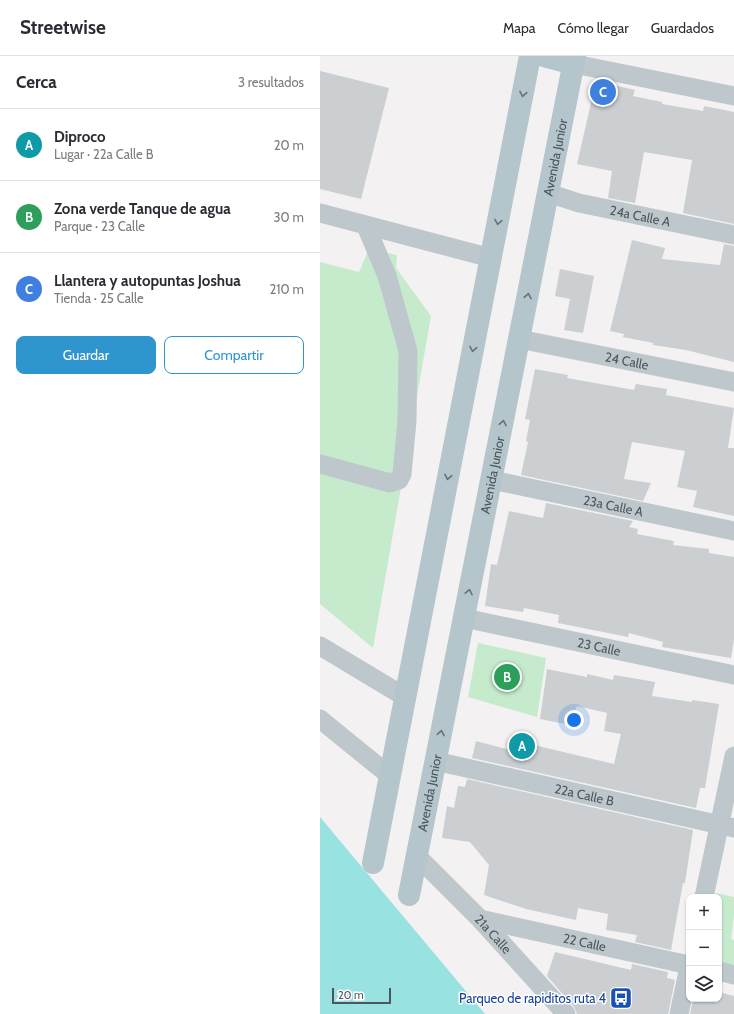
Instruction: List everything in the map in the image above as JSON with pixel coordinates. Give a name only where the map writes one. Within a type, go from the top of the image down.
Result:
[{"type":"main road","points":[[373,863],[530,56]]},
{"type":"main road","points":[[544,56],[574,60]]},
{"type":"main road","name":"Avenida Junior","points":[[409,895],[574,60]]},
{"type":"street","points":[[574,60],[734,96]]},
{"type":"street","name":"24a Calle A","points":[[548,193],[579,203],[734,235]]},
{"type":"street","points":[[320,213],[491,258]]},
{"type":"street","points":[[320,464],[390,483],[399,480],[402,474],[407,421],[408,351],[387,276],[366,226]]},
{"type":"street","name":"24 Calle","points":[[519,339],[734,382]]},
{"type":"street","name":"23a Calle A","points":[[492,480],[734,531]]},
{"type":"street","name":"23 Calle","points":[[464,618],[734,675]]},
{"type":"street","points":[[320,646],[405,697]]},
{"type":"street","points":[[320,719],[390,776]]},
{"type":"street","points":[[705,894],[727,826],[734,756]]},
{"type":"street","name":"22a Calle B","points":[[436,761],[727,826]]},
{"type":"street","name":"21a Calle","points":[[417,856],[480,919],[566,1014]]},
{"type":"street","name":"22 Calle","points":[[480,919],[686,965]]},
{"type":"street","points":[[722,972],[734,975]]},
{"type":"street","points":[[679,1014],[686,980]]},
{"type":"green space","points":[[369,249],[397,255],[396,268],[431,316],[373,648],[320,604],[320,262],[359,272]]},
{"type":"green space","points":[[478,643],[546,658],[537,717],[468,697]]},
{"type":"green space","points":[[722,894],[734,897],[734,915],[731,939],[734,940],[734,972],[722,970]]},
{"type":"water","points":[[320,817],[485,1014],[320,1014]]},
{"type":"building","points":[[320,71],[389,88],[361,199],[320,189]]},
{"type":"building","points":[[596,81],[635,90],[633,96],[662,102],[662,104],[703,111],[704,106],[734,112],[734,224],[683,213],[692,160],[644,152],[635,203],[608,198],[612,171],[577,164]]},
{"type":"building","points":[[632,240],[665,248],[662,259],[720,265],[724,244],[734,246],[734,362],[686,350],[653,345],[653,343],[623,337],[624,334],[610,331]]},
{"type":"building","points":[[560,269],[594,276],[583,333],[564,330],[570,299],[555,296]]},
{"type":"building","points":[[535,369],[568,375],[567,378],[634,390],[636,384],[667,389],[666,395],[734,408],[728,448],[734,448],[734,516],[693,507],[697,491],[677,487],[685,451],[632,442],[624,479],[651,483],[643,501],[521,475],[528,442],[526,441],[530,420],[525,419]]},
{"type":"building","points":[[546,503],[633,521],[629,527],[638,529],[637,534],[674,541],[673,545],[709,549],[709,553],[734,557],[734,639],[731,658],[662,647],[663,642],[629,633],[628,637],[558,623],[559,615],[524,608],[523,612],[485,606],[491,564],[497,565],[509,511],[543,518]]},
{"type":"building","points":[[547,669],[587,677],[587,674],[613,680],[614,675],[655,682],[652,696],[692,702],[692,700],[719,704],[705,788],[700,788],[696,808],[472,758],[476,741],[510,750],[513,740],[614,764],[621,734],[604,731],[607,713],[577,706],[570,725],[540,719]]},
{"type":"building","points":[[467,779],[693,830],[685,883],[683,883],[671,950],[635,942],[637,935],[606,930],[608,914],[578,908],[576,920],[526,909],[484,895],[489,865],[470,842],[442,838],[447,806],[454,808],[458,786],[465,787]]},
{"type":"building","name":"Parqueo de rapiditos ruta 4","points":[[555,952],[631,970],[632,964],[668,972],[667,978],[675,980],[668,1014],[577,1014],[574,1007],[547,976]]},
{"type":"building","points":[[722,993],[734,996],[734,1014],[690,1014],[692,1002],[722,1002]]},
{"type":"place","name":"Llantera y autopuntas Joshua","points":[[603,92]]},
{"type":"place","name":"Zona verde Tanque de agua","points":[[507,677]]},
{"type":"place","name":"Diproco","points":[[522,746]]},
{"type":"place","name":"Parqueo de rapiditos ruta 4","points":[[621,998]]}]
